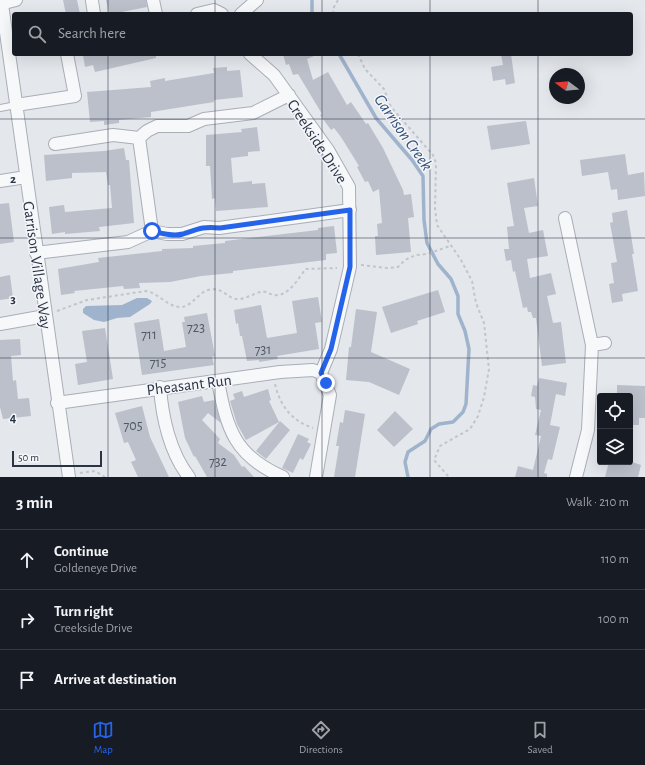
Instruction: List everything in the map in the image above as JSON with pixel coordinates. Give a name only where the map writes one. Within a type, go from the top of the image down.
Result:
[{"type":"street","name":"Garrison Village Way","points":[[16,0],[1,4],[57,403],[69,475]]},
{"type":"street","points":[[153,0],[156,12]]},
{"type":"street","points":[[243,12],[257,0]]},
{"type":"street","points":[[92,1],[94,12]]},
{"type":"street","points":[[203,12],[216,8]]},
{"type":"street","points":[[16,105],[75,96],[67,56]]},
{"type":"street","name":"Creekside Drive","points":[[252,56],[274,75],[289,95],[328,150],[349,186],[350,267],[331,349],[321,373]]},
{"type":"street","points":[[55,144],[113,135],[139,138],[147,131],[157,126],[188,126],[204,119],[253,113],[289,95]]},
{"type":"street","points":[[139,138],[152,231]]},
{"type":"street","points":[[0,181],[26,177]]},
{"type":"street","points":[[36,253],[128,242],[152,231],[167,234],[182,234],[204,227],[220,228],[350,210]]},
{"type":"street","points":[[565,218],[592,345],[588,430],[576,477]]},
{"type":"street","points":[[0,324],[45,316]]},
{"type":"street","points":[[592,345],[605,343]]},
{"type":"street","name":"Pheasant Run","points":[[57,403],[160,387],[273,373],[313,370],[321,373]]},
{"type":"street","points":[[316,477],[330,395],[321,373]]},
{"type":"street","points":[[218,381],[228,427],[236,441],[266,470],[283,477]]},
{"type":"street","points":[[160,387],[164,422],[174,448],[189,477]]},
{"type":"lane","points":[[0,108],[16,105]]},
{"type":"path","points":[[333,12],[334,6],[338,0]]},
{"type":"path","points":[[359,56],[365,69],[384,89],[392,107],[432,155],[436,163],[435,209],[437,226],[461,260],[472,281],[476,303],[484,323],[489,369],[484,397],[478,416],[470,429],[440,446],[435,455],[434,460],[449,477]]},
{"type":"path","points":[[45,316],[87,300],[146,292],[154,293],[171,305],[182,307],[191,304],[208,290],[218,289],[235,299],[244,298],[261,291],[275,295],[284,293],[306,269],[363,265],[387,268],[398,266],[405,260],[416,255],[427,254],[450,246]]},
{"type":"path","points":[[273,373],[277,392],[285,409],[294,420],[324,432]]},
{"type":"path","points":[[69,475],[95,472],[105,477]]},
{"type":"water","points":[[137,298],[147,298],[152,301],[150,304],[130,317],[117,318],[104,322],[94,320],[83,313],[83,309],[86,306],[122,305]]},
{"type":"building","points":[[63,0],[77,0],[80,12],[66,12]]},
{"type":"building","points":[[106,0],[146,0],[147,7],[122,12],[109,12]]},
{"type":"building","points":[[83,56],[156,56],[156,58],[95,72],[93,65],[85,67]]},
{"type":"building","points":[[284,56],[314,56],[307,59],[313,80],[328,72],[347,105],[351,102],[366,124],[368,123],[383,148],[404,195],[411,194],[414,217],[408,218],[411,252],[376,255],[375,236],[378,236],[377,224],[382,223],[379,189],[373,192],[368,181],[365,182],[357,167],[359,166],[341,137],[334,128],[331,130],[320,115],[322,114],[298,74],[293,75],[289,64],[286,65]]},
{"type":"building","points":[[501,56],[511,56],[515,83],[506,85],[505,79],[493,81],[491,67],[503,65]]},
{"type":"building","points":[[227,67],[227,71],[240,70],[243,97],[214,100],[214,102],[151,112],[151,117],[119,120],[119,123],[104,125],[104,121],[90,122],[87,92],[151,87],[150,81],[165,78],[165,81],[214,73],[213,68]]},
{"type":"building","points":[[526,121],[530,144],[491,150],[487,126]]},
{"type":"building","points":[[257,127],[260,151],[248,152],[248,156],[231,158],[233,183],[252,181],[252,184],[265,183],[268,207],[216,211],[215,198],[212,199],[210,166],[206,166],[206,135],[242,132],[241,129]]},
{"type":"building","points":[[124,148],[126,160],[129,160],[134,223],[99,227],[100,231],[52,234],[49,207],[64,205],[65,212],[112,208],[110,185],[108,185],[106,172],[72,173],[72,178],[46,181],[44,155],[104,151]]},
{"type":"building","points":[[625,154],[628,175],[644,172],[645,196],[618,200],[617,189],[611,190],[608,172],[582,176],[580,160]]},
{"type":"building","points":[[534,178],[538,206],[524,208],[529,233],[543,230],[548,256],[527,259],[530,278],[551,273],[556,294],[547,296],[553,323],[561,322],[566,363],[542,366],[536,318],[533,318],[531,312],[528,312],[527,307],[523,308],[515,271],[513,272],[511,260],[506,261],[504,249],[509,249],[507,227],[514,226],[507,183]]},
{"type":"building","points":[[9,203],[14,242],[0,244],[0,204]]},
{"type":"building","points":[[627,210],[638,291],[622,294],[623,301],[612,303],[609,284],[614,283],[611,263],[617,262],[610,223],[613,222],[612,213]]},
{"type":"building","points":[[334,226],[337,253],[326,254],[326,260],[233,271],[233,273],[201,276],[170,282],[139,283],[140,288],[124,289],[123,286],[74,291],[75,293],[61,295],[58,269],[99,262],[98,258],[162,251],[162,249],[193,248],[193,246],[225,243],[225,241],[318,230],[318,228]]},
{"type":"building","points":[[10,275],[13,298],[0,300],[0,277]]},
{"type":"building","points":[[438,290],[445,312],[417,321],[418,324],[391,333],[382,307]]},
{"type":"building","points":[[318,297],[322,322],[315,323],[319,349],[277,356],[278,359],[259,362],[259,360],[247,361],[242,336],[240,336],[238,323],[236,324],[234,310],[261,305],[267,338],[297,333],[292,301]]},
{"type":"building","points":[[356,309],[377,312],[371,352],[410,369],[399,395],[369,382],[346,380],[349,347],[351,347]]},
{"type":"building","points":[[207,313],[215,356],[212,357],[214,365],[142,375],[134,323],[159,319],[164,351],[186,347],[182,322],[185,322],[184,317]]},
{"type":"building","points":[[105,328],[113,379],[78,385],[75,364],[87,362],[82,331]]},
{"type":"building","points":[[20,339],[21,355],[11,356],[13,381],[16,380],[18,399],[29,398],[31,416],[3,419],[0,407],[0,340]]},
{"type":"building","points":[[539,378],[567,383],[565,396],[556,394],[550,425],[560,427],[552,460],[548,459],[544,473],[547,474],[547,477],[515,477],[518,466],[533,470],[541,436],[535,435],[541,410],[536,409],[535,397],[531,396],[533,385],[537,386]]},
{"type":"building","points":[[617,385],[645,386],[645,418],[639,418],[639,425],[633,425],[633,393],[617,393]]},
{"type":"building","points":[[268,389],[271,400],[269,401],[279,422],[246,440],[237,424],[230,401],[235,399],[233,394],[242,391],[244,397]]},
{"type":"building","points":[[202,396],[204,402],[214,400],[221,423],[208,413],[202,420],[220,439],[218,443],[234,455],[242,467],[244,466],[254,477],[207,477],[195,456],[194,457],[185,438],[178,402]]},
{"type":"building","points":[[142,406],[150,437],[169,477],[138,477],[131,462],[136,460],[128,442],[124,443],[115,413]]},
{"type":"building","points":[[345,410],[365,414],[355,477],[334,477],[339,446],[336,446],[340,422],[343,423]]},
{"type":"building","points":[[395,411],[413,429],[394,447],[377,430]]},
{"type":"building","points":[[280,421],[290,430],[266,459],[256,451]]},
{"type":"building","points":[[298,434],[309,439],[307,442],[311,444],[303,460],[300,458],[293,473],[282,468]]},
{"type":"building","points":[[633,462],[641,465],[638,477],[605,477],[608,465],[633,465]]},
{"type":"waterway","name":"Garrison Creek","points":[[312,0],[312,12]]},
{"type":"waterway","name":"Garrison Creek","points":[[340,56],[376,118],[412,160],[423,176],[424,220],[427,243],[438,264],[451,279],[458,296],[458,314],[465,331],[469,349],[466,404],[463,412],[453,422],[439,424],[431,429],[425,441],[408,452],[405,462],[408,477]]},
{"type":"route","points":[[152,231],[167,234],[182,234],[193,229],[204,227],[220,228],[350,210],[350,267],[331,349],[321,373],[326,383]]}]
